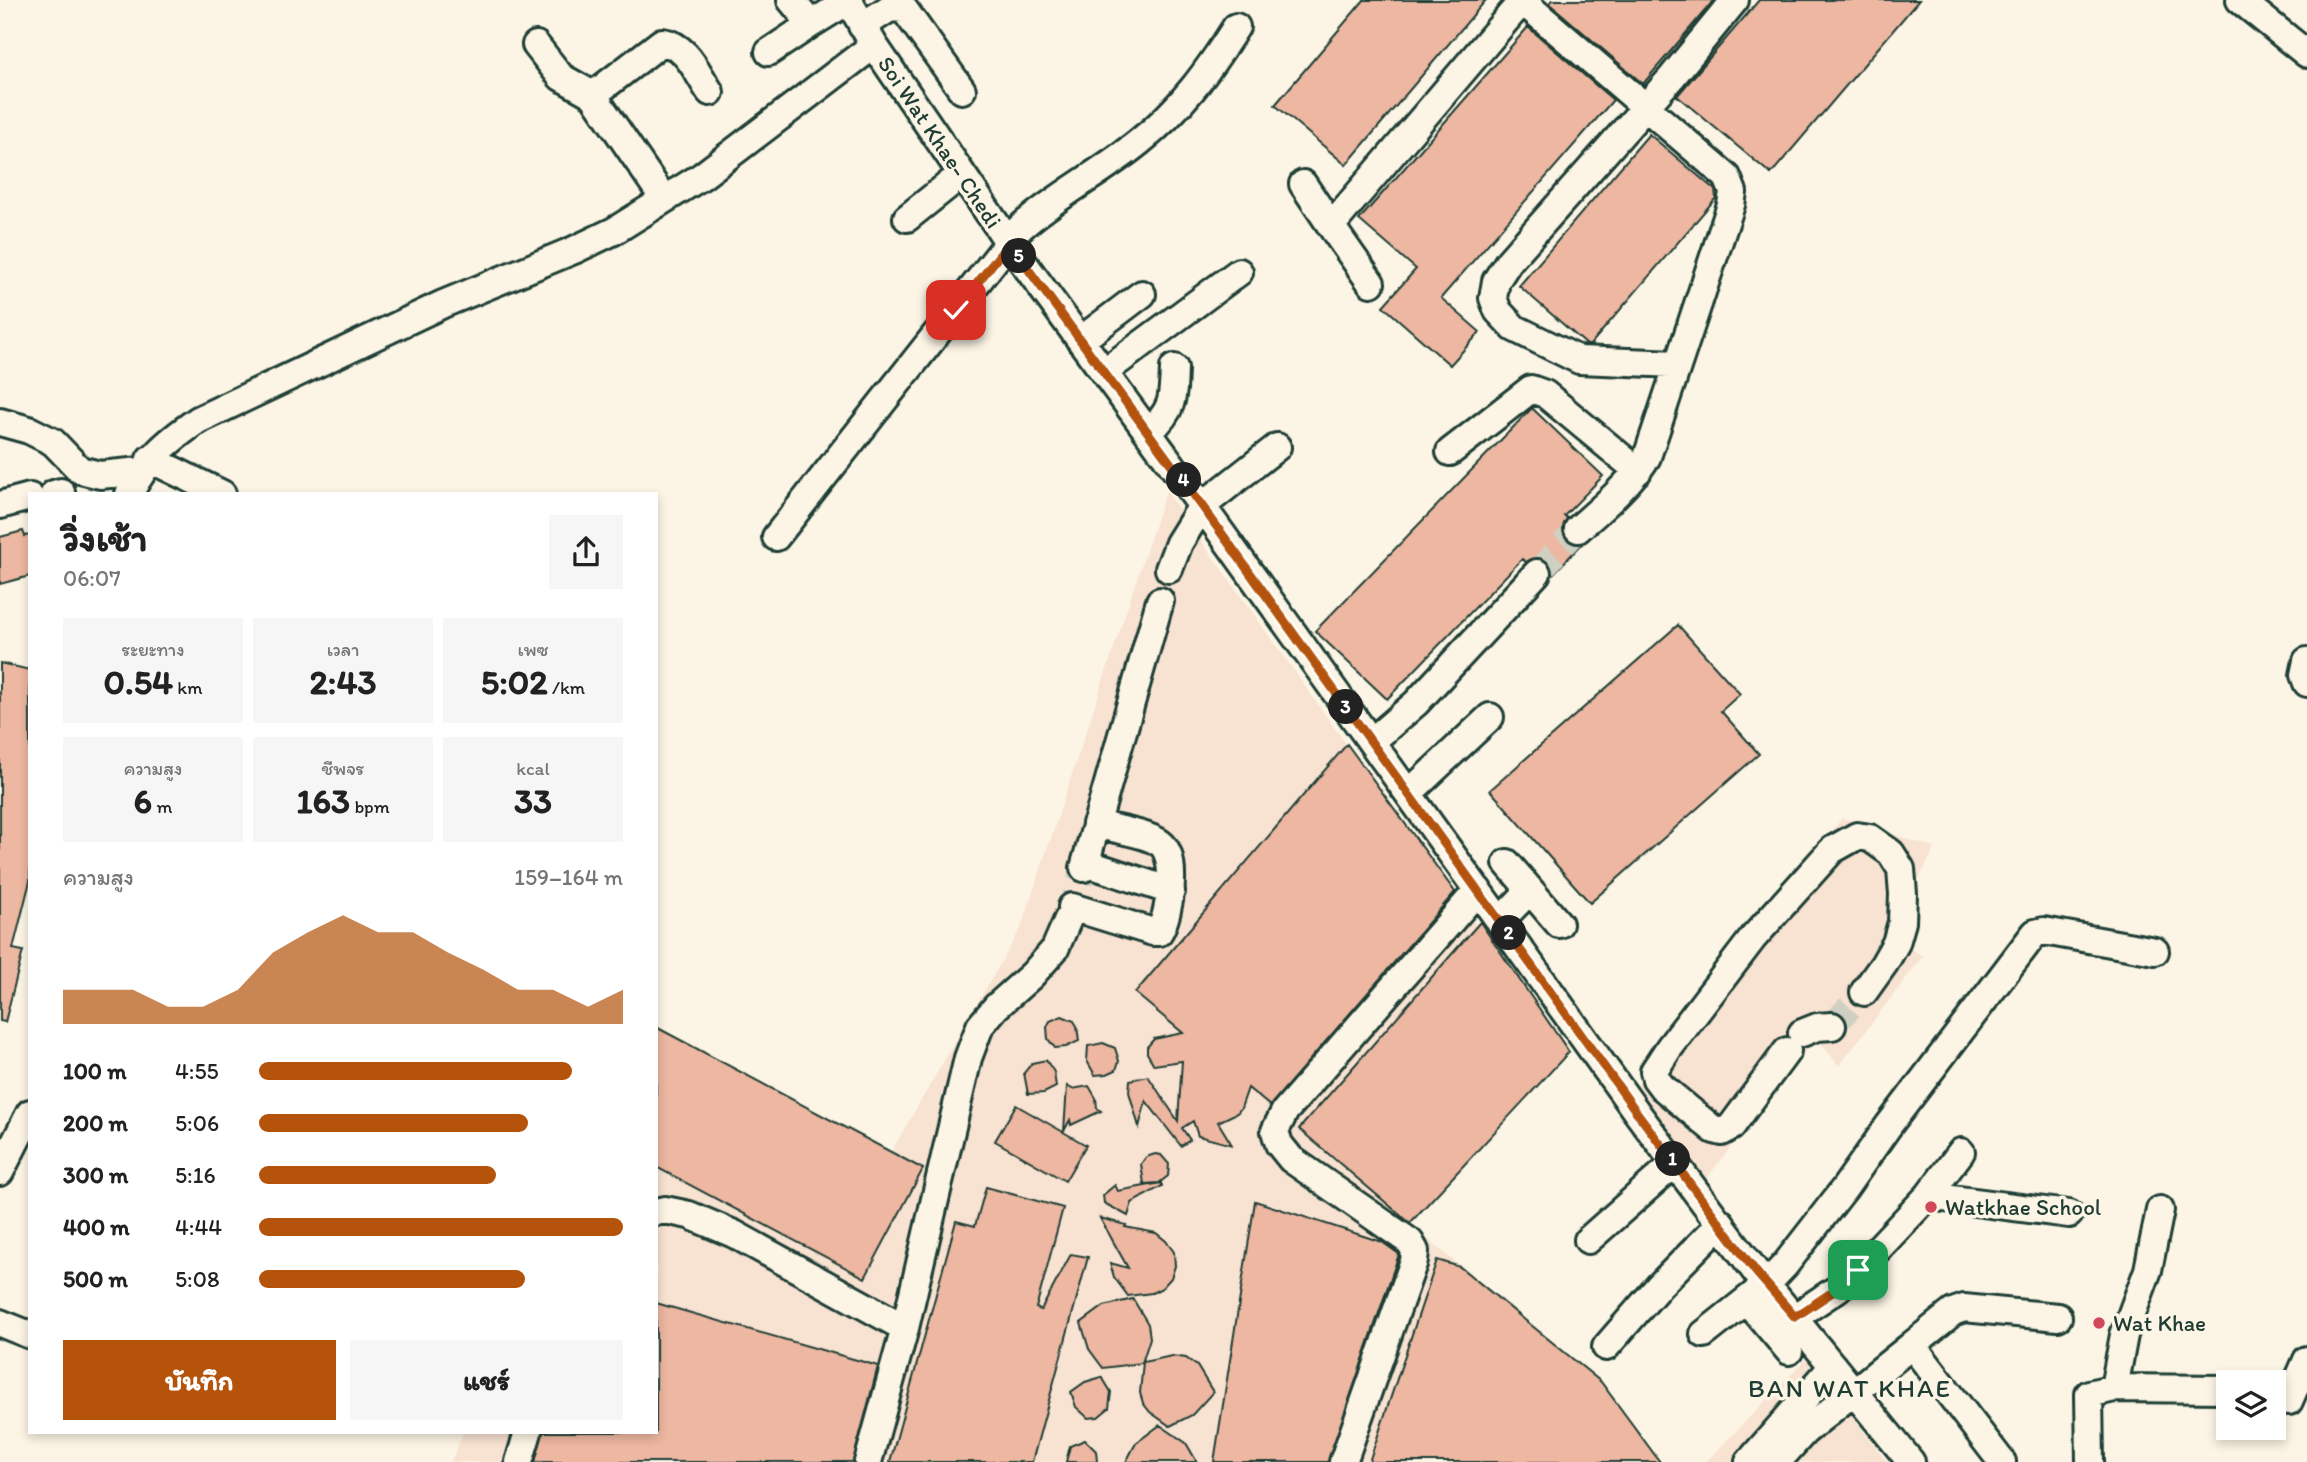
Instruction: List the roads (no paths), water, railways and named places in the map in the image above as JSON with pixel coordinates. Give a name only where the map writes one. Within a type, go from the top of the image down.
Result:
[{"type":"street","points":[[791,0],[811,24]]},
{"type":"street","points":[[769,52],[848,0]]},
{"type":"street","name":"Soi Wat Khae- Chedi","points":[[848,0],[868,35],[1009,243],[1149,432],[1638,1114],[1721,1223],[1757,1293],[1795,1317],[1911,1462]]},
{"type":"street","points":[[1331,226],[1522,0],[1727,177],[1733,192],[1731,205],[1647,457],[1618,493],[1578,529]]},
{"type":"street","points":[[1677,365],[1579,360],[1514,328],[1498,311],[1493,298],[1496,281],[1510,261],[1735,0]]},
{"type":"street","points":[[2240,0],[2307,54]]},
{"type":"street","points":[[140,475],[170,439],[198,420],[443,304],[614,231],[702,176],[868,35],[890,8],[904,9],[962,90]]},
{"type":"street","points":[[776,537],[1020,228],[1041,210],[1139,142],[1190,95],[1237,27]]},
{"type":"street","points":[[593,95],[662,42],[674,44],[686,55],[709,92]]},
{"type":"street","points":[[536,45],[561,77],[593,95],[664,199]]},
{"type":"street","points":[[907,218],[962,174]]},
{"type":"street","points":[[1303,184],[1371,282]]},
{"type":"street","points":[[1104,372],[1239,272]]},
{"type":"street","points":[[1081,340],[1142,294]]},
{"type":"street","points":[[1149,432],[1165,418],[1170,406],[1174,368]]},
{"type":"street","points":[[1450,452],[1531,389],[1545,394],[1638,471]]},
{"type":"street","points":[[0,422],[29,430],[53,442],[80,470],[100,475],[140,475],[213,492]]},
{"type":"street","points":[[1169,569],[1179,543],[1202,506],[1277,447]]},
{"type":"street","points":[[0,505],[28,498]]},
{"type":"street","points":[[1371,742],[1416,703],[1537,573]]},
{"type":"street","points":[[1160,601],[1085,865],[1171,891]]},
{"type":"street","points":[[2307,661],[2304,675],[2307,683]]},
{"type":"street","points":[[1409,793],[1490,717]]},
{"type":"street","points":[[868,1462],[905,1328],[968,1058],[980,1026],[1055,949],[1070,913],[1153,932],[1159,932],[1163,925],[1171,891],[1168,853],[1161,844],[1151,839],[1096,824]]},
{"type":"street","points":[[1832,1026],[1817,1027],[1795,1042],[1731,1127],[1722,1132],[1714,1130],[1656,1079],[1656,1065],[1745,949],[1832,850],[1857,836],[1870,838],[1891,853],[1901,869],[1903,894],[1902,922],[1896,943],[1864,992]]},
{"type":"street","points":[[1507,863],[1559,924]]},
{"type":"street","points":[[1343,1462],[1414,1261],[1415,1251],[1410,1242],[1291,1159],[1279,1144],[1275,1132],[1284,1111],[1478,890]]},
{"type":"street","points":[[1500,921],[1530,890]]},
{"type":"street","points":[[1704,1334],[1757,1293],[1816,1226],[2035,933],[2044,931],[2155,951]]},
{"type":"street","points":[[1638,1114],[1662,1087]]},
{"type":"street","points":[[0,1172],[28,1117]]},
{"type":"street","points":[[1795,1317],[1837,1289],[1858,1270],[1928,1196],[1961,1152]]},
{"type":"street","points":[[1588,1240],[1676,1162]]},
{"type":"street","points":[[1928,1196],[2069,1214]]},
{"type":"street","points":[[658,1212],[665,1210],[689,1215],[734,1234],[905,1328]]},
{"type":"street","points":[[2114,1388],[2124,1335],[2148,1270],[2161,1210]]},
{"type":"street","points":[[1606,1347],[1668,1277],[1721,1223]]},
{"type":"street","points":[[1757,1293],[1789,1351]]},
{"type":"street","points":[[1777,1462],[1804,1432],[1953,1312],[1964,1308],[2058,1317]]},
{"type":"street","points":[[0,1323],[28,1334]]},
{"type":"street","points":[[1912,1345],[2001,1462]]},
{"type":"street","points":[[2290,1402],[2307,1360]]},
{"type":"street","points":[[1749,1462],[1833,1366]]},
{"type":"street","points":[[2090,1462],[2089,1394],[2114,1388],[2216,1389]]},
{"type":"street","points":[[519,1462],[527,1434]]},
{"type":"tunnel","points":[[1537,573],[1578,529]]},
{"type":"tunnel","points":[[1068,919],[1084,868]]},
{"type":"tunnel","points":[[1832,1026],[1864,992]]},
{"type":"place","name":"Watkhae School","points":[[1931,1207]]},
{"type":"place","name":"Wat Khae","points":[[2099,1323]]},
{"type":"district","name":"BAN WAT KHAE","points":[[1850,1388]]}]
